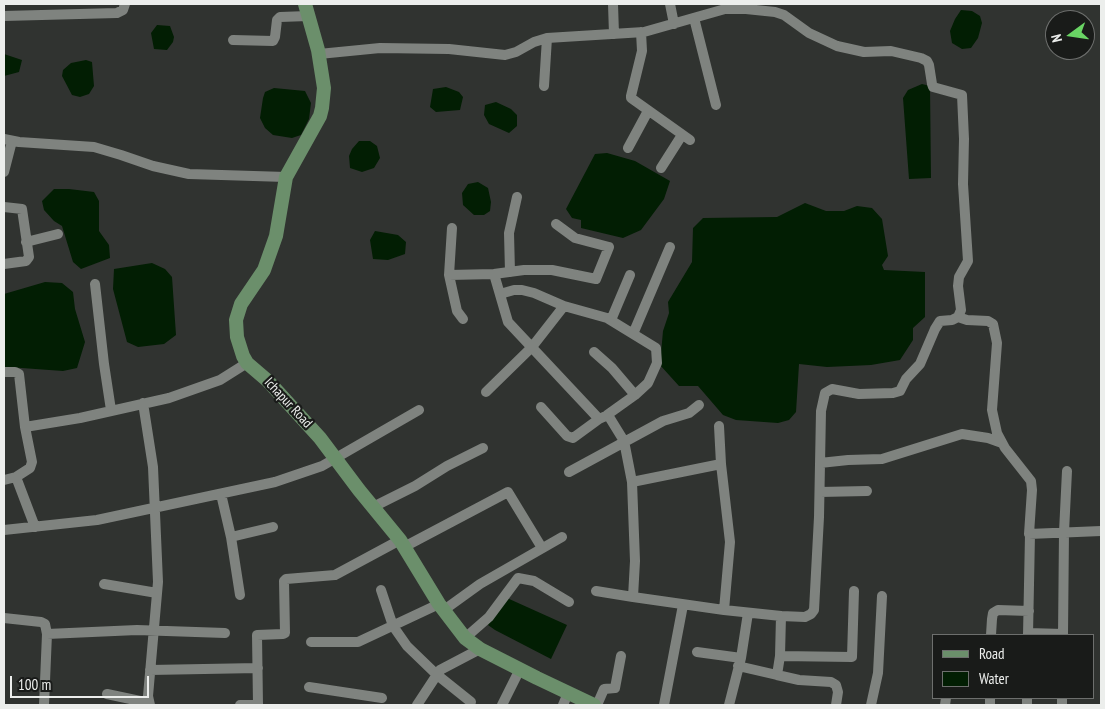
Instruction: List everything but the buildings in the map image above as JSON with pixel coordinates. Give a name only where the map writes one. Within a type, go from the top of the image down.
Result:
[{"type":"street","points":[[4,16],[118,13],[121,12],[125,4]]},
{"type":"street","points":[[613,4],[614,34]]},
{"type":"street","points":[[670,4],[674,24]]},
{"type":"street","points":[[319,54],[380,48],[449,49],[505,55],[547,38],[641,32],[732,6],[784,15],[809,34],[837,46],[864,52],[890,51],[921,58],[927,61],[929,65],[933,87],[962,95],[964,139],[963,184],[968,261],[959,277],[958,286],[961,310],[958,317],[952,320],[940,321],[920,364],[906,379],[900,391],[859,394],[832,389],[825,392],[821,411],[820,492],[814,610],[805,617],[781,616],[683,605],[596,591]]},
{"type":"street","points":[[25,427],[50,424],[168,398],[220,380],[247,364],[239,346],[236,320],[241,304],[264,270],[276,236],[286,177],[320,116],[324,88],[319,54],[306,10],[280,17],[277,20],[273,41],[233,40]]},
{"type":"street","points":[[694,18],[716,104]]},
{"type":"street","points":[[641,32],[642,50],[631,96],[636,103],[686,137],[661,168]]},
{"type":"street","points":[[544,86],[547,38]]},
{"type":"street","points":[[628,148],[648,111]]},
{"type":"street","points":[[4,172],[8,140],[94,147],[121,154],[153,166],[189,174],[286,177]]},
{"type":"street","points":[[510,272],[509,233],[517,198]]},
{"type":"street","points":[[4,207],[22,209],[28,258],[27,260],[4,264]]},
{"type":"street","points":[[449,276],[494,274],[524,270],[552,270],[596,279],[609,247],[575,238],[556,224]]},
{"type":"street","points":[[452,228],[449,276],[457,311],[463,320]]},
{"type":"street","points":[[26,242],[58,234]]},
{"type":"street","points":[[633,334],[670,247]]},
{"type":"street","points":[[494,274],[508,322],[603,417],[624,441],[632,482],[635,561],[633,597]]},
{"type":"street","points":[[610,320],[630,275]]},
{"type":"street","points":[[95,284],[111,410]]},
{"type":"street","points":[[500,294],[514,290],[534,293],[564,306],[610,320],[656,348],[657,363],[648,383],[635,395],[572,438],[567,436],[541,407]]},
{"type":"street","points":[[486,392],[532,347],[564,306]]},
{"type":"street","points":[[958,317],[967,320],[988,321],[992,324],[997,343],[992,410],[997,432],[1002,443],[1031,481],[1028,634],[1063,634],[1064,532],[1067,471]]},
{"type":"street","points":[[594,352],[612,368],[635,395]]},
{"type":"street","name":"Ichapur Road","points":[[247,364],[268,381],[320,438],[402,543],[442,607],[465,638],[480,649],[520,669],[566,699],[596,705]]},
{"type":"street","points":[[4,372],[19,374],[25,427],[32,462],[30,468],[4,480]]},
{"type":"street","points":[[106,694],[150,703],[148,696],[157,592],[153,467],[143,403]]},
{"type":"street","points":[[569,472],[663,421],[689,413],[699,405]]},
{"type":"street","points":[[4,530],[97,520],[275,482],[322,466],[419,410]]},
{"type":"street","points":[[719,426],[730,542],[724,610]]},
{"type":"street","points":[[820,463],[882,459],[962,434],[988,438],[1002,443]]},
{"type":"street","points":[[373,507],[483,448]]},
{"type":"street","points":[[632,482],[722,464]]},
{"type":"street","points":[[16,476],[35,527]]},
{"type":"street","points":[[820,492],[867,491]]},
{"type":"street","points":[[240,705],[258,705],[257,635],[282,634],[285,632],[284,581],[286,579],[335,575],[508,492],[542,548]]},
{"type":"street","points":[[221,494],[231,537],[240,595]]},
{"type":"street","points":[[231,537],[273,527]]},
{"type":"street","points":[[1030,534],[1101,531]]},
{"type":"street","points":[[311,642],[358,642],[442,607],[562,538]]},
{"type":"street","points":[[465,638],[489,618],[518,578],[534,581],[569,602]]},
{"type":"street","points":[[104,584],[157,592]]},
{"type":"street","points":[[381,590],[393,626],[407,646],[436,674],[471,702]]},
{"type":"street","points":[[780,656],[852,657],[854,592]]},
{"type":"street","points":[[871,705],[878,673],[882,596]]},
{"type":"street","points":[[664,705],[683,605]]},
{"type":"street","points":[[992,634],[992,619],[994,613],[998,610],[1029,610]]},
{"type":"street","points":[[729,705],[748,613]]},
{"type":"street","points":[[777,674],[780,656],[781,616]]},
{"type":"street","points":[[4,618],[46,624],[44,705]]},
{"type":"street","points":[[47,634],[137,630],[225,633]]},
{"type":"street","points":[[417,705],[440,670],[480,649]]},
{"type":"street","points":[[697,652],[799,680],[831,682],[836,685],[838,692],[836,705]]},
{"type":"street","points":[[596,705],[604,689],[615,688],[621,656]]},
{"type":"street","points":[[150,670],[258,668]]},
{"type":"street","points":[[502,705],[520,669]]},
{"type":"street","points":[[309,687],[382,697]]},
{"type":"water","points":[[961,10],[972,11],[980,16],[982,23],[978,38],[971,48],[962,49],[952,43],[950,31]]},
{"type":"water","points":[[157,25],[170,26],[174,37],[167,50],[154,49],[151,33]]},
{"type":"water","points":[[4,54],[22,60],[19,72],[4,76]]},
{"type":"water","points":[[86,60],[92,62],[94,86],[89,94],[80,97],[72,95],[62,76],[63,70],[71,63]]},
{"type":"water","points":[[922,84],[930,86],[931,178],[909,179],[903,98],[908,90]]},
{"type":"water","points":[[446,87],[459,92],[463,97],[460,110],[436,112],[430,107],[433,89]]},
{"type":"water","points":[[274,88],[305,91],[311,103],[309,119],[301,135],[292,138],[273,135],[265,128],[260,118],[263,98],[265,92]]},
{"type":"water","points":[[496,102],[511,109],[517,115],[517,126],[509,133],[489,124],[484,115],[485,105]]},
{"type":"water","points":[[359,141],[370,141],[377,146],[380,158],[374,168],[362,172],[350,168],[349,156]]},
{"type":"water","points":[[607,153],[635,161],[670,181],[664,199],[641,230],[623,238],[581,228],[581,220],[572,218],[566,209],[595,154]]},
{"type":"water","points":[[478,182],[488,188],[491,202],[490,211],[484,215],[474,215],[463,205],[462,193],[468,184]]},
{"type":"water","points":[[54,189],[94,192],[99,201],[99,231],[109,245],[110,258],[81,269],[73,262],[62,226],[54,221],[44,210],[42,201]]},
{"type":"water","points":[[805,203],[826,211],[844,211],[857,206],[872,208],[882,219],[888,256],[882,265],[884,270],[925,272],[925,317],[913,328],[913,340],[900,360],[871,365],[827,367],[799,364],[796,412],[789,420],[778,423],[736,420],[723,415],[698,386],[679,386],[660,365],[663,331],[669,313],[668,302],[692,262],[693,228],[703,218],[777,217]]},
{"type":"water","points":[[375,231],[398,235],[406,242],[405,254],[388,260],[373,259],[370,240]]},
{"type":"water","points":[[152,263],[165,269],[172,277],[176,335],[164,344],[138,347],[127,342],[113,289],[114,269]]},
{"type":"water","points":[[45,282],[62,283],[73,292],[75,309],[85,342],[77,368],[63,371],[8,367],[4,372],[4,294]]},
{"type":"water","points":[[507,598],[567,625],[551,659],[488,625]]}]
